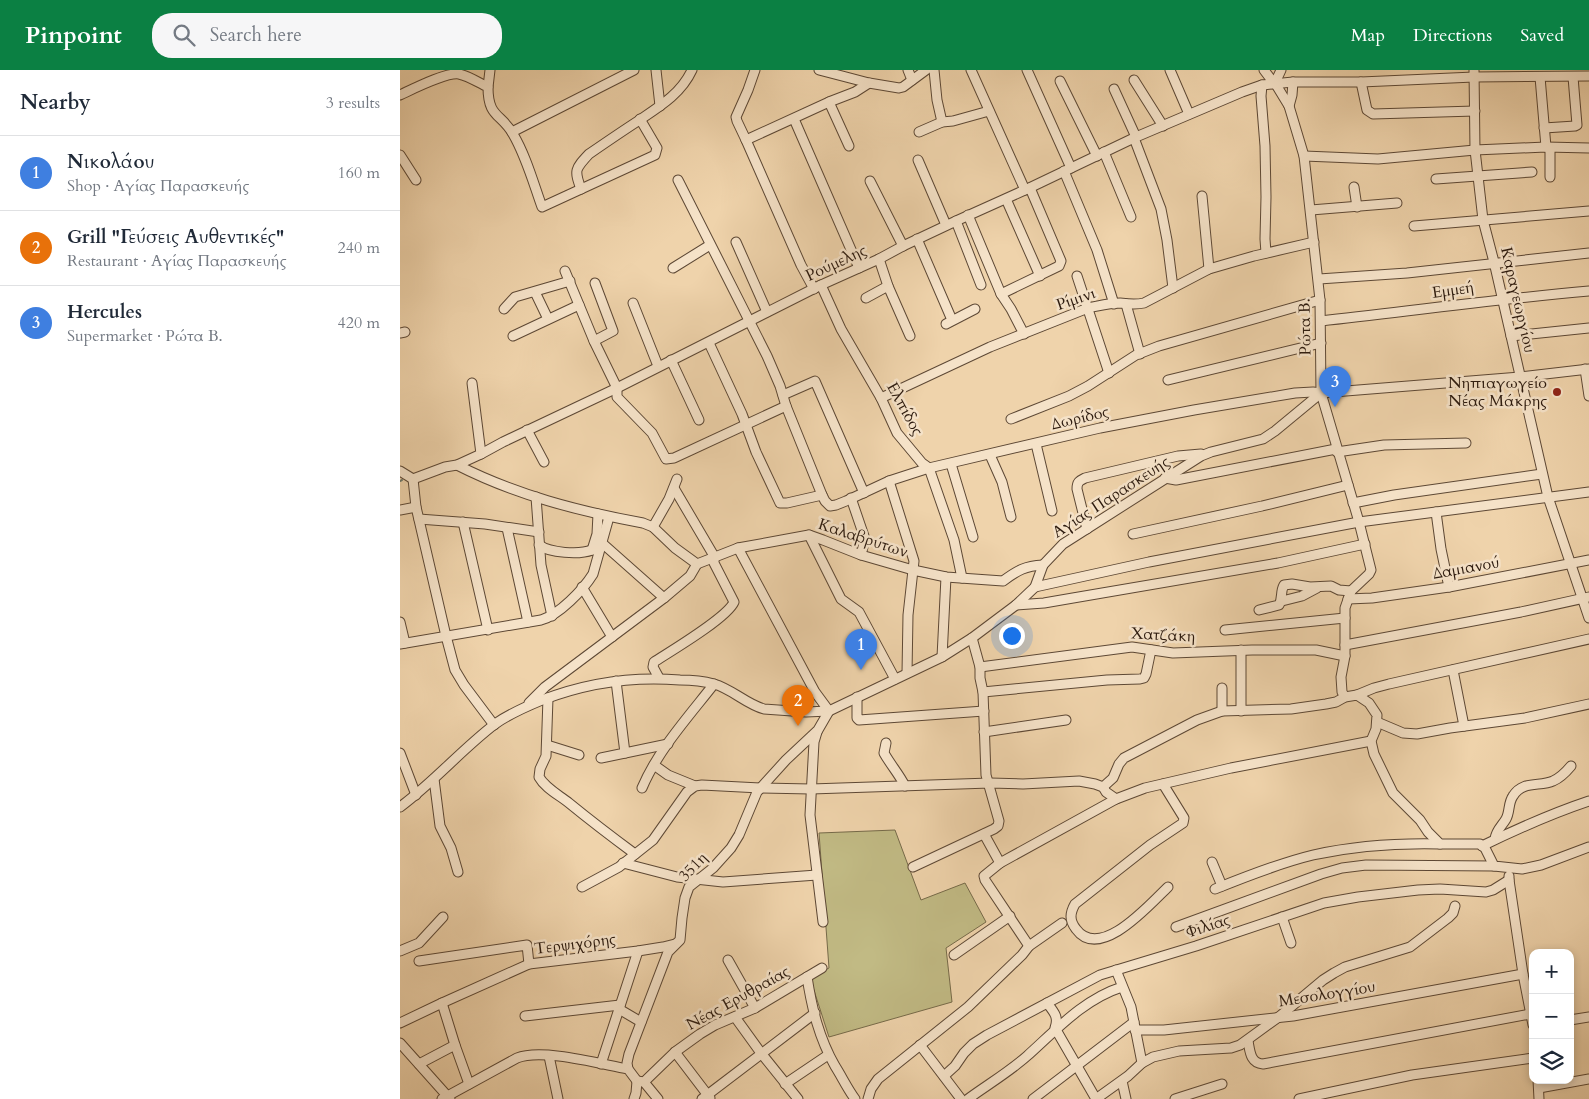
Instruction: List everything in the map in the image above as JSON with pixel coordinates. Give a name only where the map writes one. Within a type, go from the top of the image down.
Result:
[{"type":"street","points":[[490,70],[489,104],[512,132],[526,161],[542,207],[655,155],[657,148],[640,119]]},
{"type":"street","points":[[512,132],[634,70]]},
{"type":"street","points":[[656,70],[660,106]]},
{"type":"street","points":[[581,189],[576,176],[580,163],[589,154],[674,95],[687,80],[692,70]]},
{"type":"street","name":"Ελπίδος","points":[[754,70],[736,121],[801,265],[818,287],[881,398],[897,433],[922,463],[929,468],[954,540],[962,578]]},
{"type":"street","points":[[819,70],[853,74],[869,84],[899,88],[926,70]]},
{"type":"street","points":[[908,70],[912,80]]},
{"type":"street","points":[[934,70],[937,100],[942,122]]},
{"type":"street","points":[[971,70],[1060,261],[1059,266],[1001,294]]},
{"type":"street","points":[[1028,70],[1068,170],[1114,304]]},
{"type":"street","points":[[1170,70],[1189,114]]},
{"type":"street","name":"Ρώτα Β.","points":[[1264,70],[1275,83],[1289,106],[1304,156],[1320,300],[1321,393],[1359,522],[1371,570],[1350,595]]},
{"type":"street","points":[[1275,83],[1280,70]]},
{"type":"street","points":[[400,95],[456,72],[488,87]]},
{"type":"street","name":"Ρούμελης","points":[[413,479],[445,467],[457,465],[481,454],[526,430],[709,343],[767,312],[946,225],[1189,114],[1262,85],[1293,82],[1361,82],[1474,73],[1540,77],[1589,76]]},
{"type":"street","name":"Καραγεωργίου","points":[[1474,73],[1475,150],[1482,220],[1494,262],[1548,497],[1570,564],[1586,597],[1589,618]]},
{"type":"street","points":[[1540,77],[1550,177]]},
{"type":"street","points":[[1544,128],[1575,126],[1574,77]]},
{"type":"street","points":[[1134,80],[1163,126]]},
{"type":"street","points":[[1060,81],[1101,154],[1131,217]]},
{"type":"street","points":[[1289,106],[1293,82]]},
{"type":"street","points":[[1361,82],[1367,110],[1373,114],[1475,111]]},
{"type":"street","points":[[746,140],[869,84]]},
{"type":"street","points":[[1262,85],[1261,96],[1265,146],[1266,253]]},
{"type":"street","points":[[1114,89],[1135,138],[1161,209],[1173,288]]},
{"type":"street","points":[[829,102],[849,146]]},
{"type":"street","points":[[919,132],[942,122],[953,121],[989,111]]},
{"type":"street","points":[[794,119],[860,268]]},
{"type":"street","points":[[1304,156],[1378,159],[1475,150],[1589,148]]},
{"type":"street","points":[[400,155],[416,180]]},
{"type":"street","points":[[918,160],[946,225]]},
{"type":"street","points":[[1436,179],[1532,172]]},
{"type":"street","points":[[678,180],[767,356],[822,494],[780,503],[709,343]]},
{"type":"street","points":[[870,181],[903,246]]},
{"type":"street","points":[[1354,187],[1356,207]]},
{"type":"street","points":[[1202,196],[1210,269]]},
{"type":"street","points":[[1006,199],[1040,276]]},
{"type":"street","points":[[1311,210],[1396,203]]},
{"type":"street","points":[[1414,226],[1589,211]]},
{"type":"street","points":[[968,215],[1001,294],[1012,309],[1024,334]]},
{"type":"street","points":[[956,221],[981,285]]},
{"type":"street","points":[[917,239],[949,322],[975,309]]},
{"type":"street","points":[[736,242],[767,312]]},
{"type":"street","name":"Ρίμινι","points":[[881,398],[990,348],[1088,308],[1104,304],[1134,305],[1144,303],[1210,269],[1314,242]]},
{"type":"street","points":[[673,268],[710,245]]},
{"type":"street","points":[[1318,279],[1407,273],[1589,253]]},
{"type":"street","points":[[879,259],[888,286],[910,336]]},
{"type":"street","points":[[564,271],[616,388],[618,397],[652,433],[666,459],[674,458],[786,406]]},
{"type":"street","points":[[1078,276],[1104,363],[1109,372]]},
{"type":"street","points":[[504,309],[515,297],[570,281]]},
{"type":"street","points":[[594,341],[613,331],[595,283]]},
{"type":"street","points":[[866,298],[888,286]]},
{"type":"street","name":"Εμμεή","points":[[1321,321],[1502,299],[1589,291]]},
{"type":"street","points":[[535,292],[548,319]]},
{"type":"street","points":[[1011,419],[1069,396],[1140,354],[1159,346],[1320,300]]},
{"type":"street","points":[[633,303],[658,366]]},
{"type":"street","points":[[1126,304],[1140,354]]},
{"type":"street","points":[[513,336],[578,305]]},
{"type":"street","points":[[1511,336],[1589,328]]},
{"type":"street","points":[[1168,380],[1321,343]]},
{"type":"street","points":[[671,360],[699,420]]},
{"type":"street","points":[[1321,393],[1587,369],[1589,396]]},
{"type":"street","points":[[783,395],[816,381],[864,493]]},
{"type":"street","points":[[472,383],[481,454]]},
{"type":"street","name":"Δωρίδος","points":[[822,494],[825,502],[830,506],[836,505],[889,481],[929,468],[1110,426],[1295,393],[1321,393]]},
{"type":"street","name":"Αγίας Παρασκευής","points":[[400,807],[494,725],[526,706],[581,687],[616,681],[659,678],[714,684],[764,710],[829,711],[942,658],[1016,605],[1035,587],[1044,565],[1063,544],[1195,459],[1206,454],[1263,439],[1321,393]]},
{"type":"street","points":[[526,430],[544,462]]},
{"type":"street","points":[[1165,478],[1176,480],[1337,450],[1384,445],[1466,443]]},
{"type":"street","points":[[1036,444],[1052,511]]},
{"type":"street","points":[[1087,529],[1077,489],[1077,484],[1080,481],[1085,478],[1178,456],[1206,454]]},
{"type":"street","points":[[990,455],[1002,482],[1011,517]]},
{"type":"street","points":[[950,464],[973,537]]},
{"type":"street","points":[[457,465],[496,483],[536,498],[653,527],[674,548],[697,564],[690,576],[664,598],[545,687],[526,706]]},
{"type":"street","points":[[400,471],[413,479],[416,507],[446,636],[456,670],[460,679],[494,725]]},
{"type":"street","points":[[1353,503],[1394,495],[1542,474]]},
{"type":"street","points":[[653,527],[677,479]]},
{"type":"street","points":[[889,481],[914,561],[908,615],[907,673]]},
{"type":"street","points":[[1133,534],[1348,485]]},
{"type":"street","points":[[659,678],[653,667],[654,662],[712,623],[732,606],[734,602],[714,563],[714,556],[674,488]]},
{"type":"street","points":[[1035,587],[1150,562],[1359,522],[1589,492]]},
{"type":"street","points":[[536,498],[541,565],[552,616]]},
{"type":"street","points":[[851,498],[865,539],[861,555]]},
{"type":"street","points":[[400,510],[416,507]]},
{"type":"street","points":[[1436,512],[1449,587]]},
{"type":"street","points":[[592,550],[598,514]]},
{"type":"street","points":[[400,622],[402,643],[488,630],[541,620],[552,616],[594,574],[609,517]]},
{"type":"street","points":[[419,519],[485,524],[539,532]]},
{"type":"street","points":[[463,522],[488,630]]},
{"type":"street","points":[[507,528],[528,622]]},
{"type":"street","points":[[809,536],[841,599],[859,612],[895,679]]},
{"type":"street","name":"Καλαβρύτων","points":[[697,564],[738,548],[809,536],[861,555],[912,570],[946,577],[1003,581],[1018,570],[1044,565]]},
{"type":"street","points":[[539,545],[547,550],[580,552],[592,550],[602,543]]},
{"type":"street","points":[[602,543],[664,598]]},
{"type":"street","points":[[1016,605],[1044,603],[1278,563],[1365,544]]},
{"type":"street","points":[[738,548],[815,692],[829,711]]},
{"type":"street","name":"Δαμιανού","points":[[1282,600],[1281,590],[1284,585],[1330,586],[1350,595],[1372,598],[1449,587],[1589,560]]},
{"type":"street","points":[[942,658],[946,577]]},
{"type":"street","points":[[582,587],[612,637]]},
{"type":"street","points":[[1259,610],[1275,607],[1282,600],[1302,596],[1318,587]]},
{"type":"street","points":[[1345,697],[1342,692],[1341,677],[1345,656],[1345,608],[1350,595]]},
{"type":"street","points":[[1345,645],[1521,612],[1586,597]]},
{"type":"street","points":[[1225,630],[1345,618]]},
{"type":"street","points":[[913,868],[998,826],[999,821],[986,774],[983,692],[980,667],[972,638]]},
{"type":"street","points":[[1103,787],[1113,778],[1124,758],[1197,720],[1222,711],[1300,708],[1336,702],[1345,697],[1357,695],[1382,686],[1589,639]]},
{"type":"street","name":"Χατζάκη","points":[[980,667],[1132,647],[1173,653],[1303,650],[1345,656]]},
{"type":"street","points":[[983,692],[1107,680],[1140,679],[1144,678],[1146,674],[1151,650]]},
{"type":"street","points":[[1241,650],[1241,711]]},
{"type":"street","points":[[1453,670],[1464,726]]},
{"type":"street","points":[[616,681],[625,753]]},
{"type":"street","points":[[642,788],[668,744],[714,684]]},
{"type":"street","points":[[1222,688],[1222,711]]},
{"type":"street","points":[[1029,946],[984,880],[987,872],[1116,799],[1145,788],[1231,768],[1370,741],[1374,735],[1377,715],[1370,703],[1357,695]]},
{"type":"street","points":[[857,697],[857,718],[859,720],[984,711]]},
{"type":"street","points":[[548,698],[546,756],[539,773],[542,782],[591,822],[635,854]]},
{"type":"street","points":[[1377,722],[1407,734],[1417,734],[1525,718],[1589,704]]},
{"type":"street","name":"351η","points":[[628,1069],[628,1059],[668,952],[680,940],[685,898],[689,887],[713,868],[736,841],[754,796],[786,760],[818,730],[829,711]]},
{"type":"street","points":[[984,732],[1066,720]]},
{"type":"street","points":[[818,730],[814,742],[810,815],[823,922]]},
{"type":"street","points":[[1370,741],[1374,754],[1393,793],[1420,820],[1428,832],[1440,844]]},
{"type":"street","points":[[886,743],[884,753],[905,786]]},
{"type":"street","points":[[601,758],[668,744]]},
{"type":"street","points":[[547,745],[578,755]]},
{"type":"street","points":[[400,753],[416,795]]},
{"type":"street","points":[[654,765],[668,775],[695,786],[710,784],[760,788],[811,789],[1079,782],[1103,787],[1106,792],[1116,799]]},
{"type":"street","points":[[1495,839],[1496,833],[1507,818],[1510,800],[1514,794],[1528,785],[1552,781],[1571,766]]},
{"type":"street","points":[[434,779],[440,826],[451,848],[458,872]]},
{"type":"street","points":[[1163,784],[1184,818],[1183,822],[1150,845],[1075,904],[1070,916],[1072,924],[1078,933],[1090,938],[1098,940],[1106,938],[1120,929],[1168,887]]},
{"type":"street","points":[[582,887],[615,870],[656,838],[671,814],[695,786]]},
{"type":"street","points":[[1212,862],[1218,888],[1288,863],[1336,851],[1388,846],[1480,845],[1554,813],[1589,801]]},
{"type":"street","points":[[984,834],[1000,864]]},
{"type":"street","points":[[1480,845],[1494,866]]},
{"type":"street","points":[[1176,927],[1342,868],[1366,865],[1494,866],[1522,869],[1541,865],[1589,849]]},
{"type":"street","points":[[623,864],[698,880],[739,882],[817,875]]},
{"type":"street","points":[[1510,868],[1509,880],[1529,1008]]},
{"type":"street","name":"Φιλίας","points":[[944,1076],[973,1044],[1013,1020],[1100,975],[1337,900],[1440,889],[1486,892],[1509,880]]},
{"type":"street","points":[[1047,1003],[1056,1016],[1056,1028],[1096,1099],[1122,1081],[1142,1063],[1153,1057],[1179,1050],[1240,1046],[1334,973],[1410,948],[1448,918],[1453,913],[1455,906]]},
{"type":"street","points":[[954,955],[1010,916]]},
{"type":"street","points":[[400,951],[419,942],[443,917]]},
{"type":"street","points":[[1282,917],[1291,943]]},
{"type":"street","points":[[868,1099],[871,1089],[878,1079],[968,1007],[1029,946],[1062,923]]},
{"type":"street","name":"Τερψιχόρης","points":[[400,1024],[442,1002],[530,964],[638,951],[675,944]]},
{"type":"street","points":[[419,962],[527,945],[530,964]]},
{"type":"street","points":[[601,1064],[638,951]]},
{"type":"street","points":[[728,960],[755,1008]]},
{"type":"street","name":"Νέας Ερυθραίας","points":[[640,1081],[675,1052],[716,1025],[755,1008],[822,968]]},
{"type":"street","points":[[1116,970],[1128,998],[1142,1063]]},
{"type":"street","name":"Μεσολογγίου","points":[[1134,1026],[1164,1030],[1264,1020],[1523,974]]},
{"type":"street","points":[[807,977],[811,1003],[828,1055],[847,1088],[856,1099]]},
{"type":"street","points":[[968,1099],[1026,1057],[1056,1028],[1092,1001],[1122,987]]},
{"type":"street","points":[[442,1002],[454,1045],[469,1084]]},
{"type":"street","points":[[525,1016],[619,1007],[641,1022]]},
{"type":"street","points":[[675,1052],[707,1098],[761,1053],[815,1013]]},
{"type":"street","points":[[1248,1041],[1253,1061],[1263,1064],[1529,1014]]},
{"type":"street","points":[[735,1017],[798,1099]]},
{"type":"street","points":[[1574,1019],[1589,1017]]},
{"type":"street","points":[[1033,1099],[1077,1065],[1134,1026]]},
{"type":"street","points":[[400,1043],[447,1098],[469,1084],[526,1055],[549,1056],[628,1069],[658,1099]]},
{"type":"street","points":[[419,1064],[454,1045]]},
{"type":"street","points":[[920,1045],[961,1099]]},
{"type":"street","points":[[785,1084],[828,1055]]},
{"type":"street","points":[[549,1056],[558,1099]]},
{"type":"street","points":[[1299,1099],[1412,1075],[1529,1059]]},
{"type":"street","points":[[1574,1080],[1589,1079]]},
{"type":"street","points":[[634,1099],[640,1081]]},
{"type":"street","points":[[1122,1081],[1126,1099]]},
{"type":"street","points":[[1175,1099],[1222,1084]]},
{"type":"street","points":[[1538,1084],[1540,1099]]},
{"type":"shaded area","points":[[895,830],[921,900],[965,883],[986,922],[946,948],[952,1002],[829,1037],[810,978],[829,968],[819,833]]},
{"type":"place","name":"Νηπιαγωγείο Νέας Μάκρης","points":[[1557,392]]},
{"type":"place","name":"Hercules","points":[[1335,407]]},
{"type":"place","name":"Νικολάου","points":[[861,670]]},
{"type":"place","name":"Grill \"Γεύσεις Αυθεντικές\"","points":[[798,726]]}]
